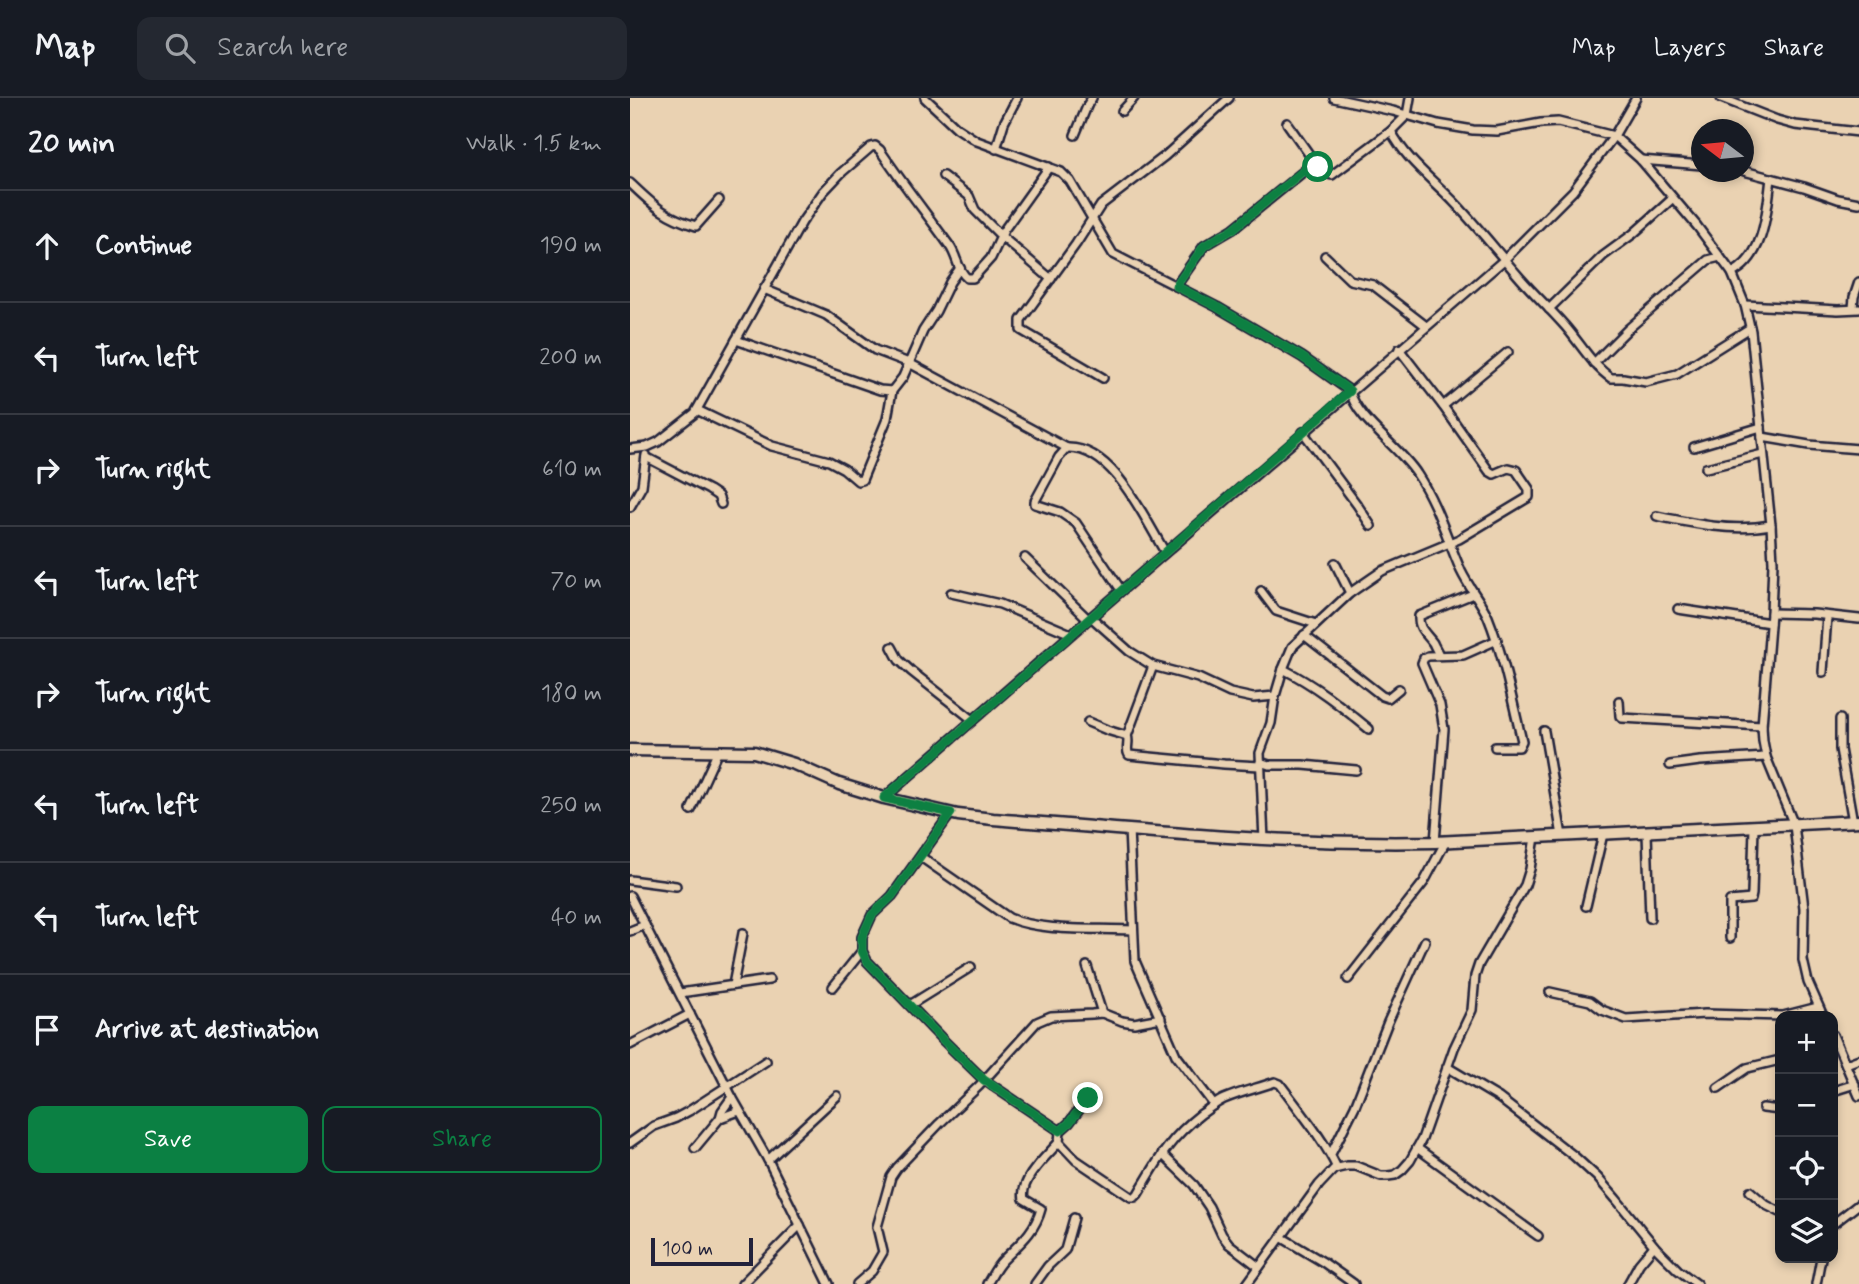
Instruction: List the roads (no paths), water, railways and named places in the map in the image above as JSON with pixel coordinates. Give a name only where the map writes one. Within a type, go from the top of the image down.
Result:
[{"type":"street","points":[[925,98],[957,128],[977,141],[1061,172],[1070,181],[1113,254],[1217,307],[1302,357],[1350,391],[1359,410],[1417,473],[1460,569],[1482,605],[1497,640],[1522,745],[1494,747]]},
{"type":"street","points":[[996,149],[1004,123],[1017,98]]},
{"type":"street","points":[[1075,135],[1092,98]]},
{"type":"street","points":[[1122,111],[1134,98]]},
{"type":"street","points":[[1103,378],[1021,330],[1021,320],[1101,205],[1165,156],[1229,98]]},
{"type":"street","points":[[1334,98],[1473,130],[1497,131],[1559,122],[1614,136],[1641,160],[1697,226],[1732,273],[1745,305],[1750,328],[1771,525],[1773,562],[1763,741],[1766,757],[1794,825],[1804,908],[1803,960],[1820,1011]]},
{"type":"street","points":[[1176,286],[1204,246],[1233,229],[1308,167],[1318,167],[1332,175],[1391,131],[1406,115],[1410,98]]},
{"type":"street","points":[[884,798],[1505,259],[1573,191],[1614,136],[1636,98]]},
{"type":"street","points":[[1721,98],[1796,125],[1859,132]]},
{"type":"street","points":[[1287,123],[1318,167]]},
{"type":"street","points":[[1391,131],[1407,154],[1566,327],[1594,363],[1611,378],[1646,382],[1667,378],[1692,366],[1750,328]]},
{"type":"street","points":[[630,449],[647,447],[658,442],[697,411],[818,198],[846,168],[873,146],[880,150],[951,246],[966,277],[973,278],[990,258],[1001,236],[1049,167]]},
{"type":"street","points":[[1641,160],[1691,164]]},
{"type":"street","points":[[1754,174],[1859,203]]},
{"type":"street","points":[[943,176],[969,196],[975,210],[1051,279]]},
{"type":"street","points":[[1732,273],[1747,263],[1758,242],[1764,225],[1771,178]]},
{"type":"street","points":[[630,184],[660,211],[694,225],[698,225],[719,200]]},
{"type":"street","points":[[1549,309],[1603,256],[1633,234],[1672,199]]},
{"type":"street","points":[[1085,206],[1101,205]]},
{"type":"street","points":[[1708,260],[1713,247]]},
{"type":"street","points":[[1325,256],[1350,280],[1373,285],[1426,326]]},
{"type":"street","points":[[1594,363],[1628,329],[1708,260],[1720,257]]},
{"type":"street","points":[[697,411],[772,446],[829,461],[860,481],[866,475],[887,419],[892,391],[899,384],[923,331],[960,268]]},
{"type":"street","points":[[1745,305],[1838,310],[1856,308],[1854,297],[1859,282]]},
{"type":"street","points":[[764,289],[826,315],[875,351],[909,363],[1067,448],[1085,451],[1098,457],[1129,492],[1165,552]]},
{"type":"street","points":[[736,340],[880,390],[892,391]]},
{"type":"street","points":[[1264,840],[1261,746],[1292,647],[1350,593],[1382,571],[1459,539],[1530,497],[1516,470],[1508,468],[1494,474],[1489,471],[1399,349]]},
{"type":"street","points":[[1443,406],[1508,352]]},
{"type":"street","points":[[1694,447],[1761,427]]},
{"type":"street","points":[[1303,432],[1371,526]]},
{"type":"street","points":[[1762,437],[1809,445],[1859,449]]},
{"type":"street","points":[[630,507],[642,486],[647,447]]},
{"type":"street","points":[[1067,448],[1059,457],[1035,504],[1060,512],[1076,523],[1121,590]]},
{"type":"street","points":[[1706,468],[1763,454]]},
{"type":"street","points":[[646,457],[709,490],[718,496],[721,504]]},
{"type":"street","points":[[1657,516],[1722,527],[1771,525]]},
{"type":"street","points":[[1025,558],[1089,618],[1129,651],[1153,666],[1198,678],[1236,695],[1253,698],[1275,696]]},
{"type":"street","points":[[1335,563],[1350,593]]},
{"type":"street","points":[[1261,591],[1276,611],[1316,624]]},
{"type":"street","points":[[951,593],[1000,604],[1071,634]]},
{"type":"street","points":[[1439,655],[1433,642],[1420,628],[1419,616],[1473,594]]},
{"type":"street","points":[[1678,608],[1770,623]]},
{"type":"street","points":[[1771,613],[1859,619]]},
{"type":"street","points":[[1823,672],[1826,616]]},
{"type":"street","points":[[1304,635],[1382,696],[1388,698],[1399,689]]},
{"type":"street","points":[[1348,979],[1424,882],[1440,842],[1444,729],[1440,705],[1422,663],[1424,658],[1463,655],[1497,640]]},
{"type":"street","points":[[892,647],[899,660],[911,671],[973,720]]},
{"type":"street","points":[[1153,666],[1127,736],[1127,753],[1132,756],[1248,766],[1303,765],[1356,770]]},
{"type":"street","points":[[1283,669],[1325,693],[1369,729]]},
{"type":"street","points":[[1619,701],[1620,716],[1627,719],[1762,726]]},
{"type":"street","points":[[630,750],[754,752],[884,798],[993,819],[1264,840],[1369,844],[1647,833],[1856,821],[1840,749],[1840,719]]},
{"type":"street","points":[[1088,722],[1127,736]]},
{"type":"street","points":[[1544,731],[1562,836]]},
{"type":"street","points":[[691,810],[718,751]]},
{"type":"street","points":[[1670,765],[1766,757]]},
{"type":"street","points":[[951,813],[892,896],[872,915],[862,937],[862,951],[867,961],[984,1080],[1060,1131]]},
{"type":"street","points":[[1730,938],[1730,901],[1747,900],[1752,894],[1754,827]]},
{"type":"street","points":[[1129,829],[1135,961],[1176,1055],[1213,1105]]},
{"type":"street","points":[[1647,833],[1650,918]]},
{"type":"street","points":[[1586,906],[1603,834]]},
{"type":"street","points":[[1247,1284],[1328,1175],[1337,1168],[1356,1166],[1381,1176],[1395,1175],[1409,1161],[1422,1139],[1460,1033],[1472,1010],[1475,976],[1479,964],[1525,885],[1535,837]]},
{"type":"street","points":[[921,857],[1020,923],[1132,930]]},
{"type":"street","points":[[630,880],[676,886]]},
{"type":"street","points":[[630,896],[732,1097],[768,1160],[829,1284]]},
{"type":"street","points":[[630,931],[645,925]]},
{"type":"street","points":[[733,985],[743,933]]},
{"type":"street","points":[[1331,1154],[1355,1106],[1388,1022],[1425,942]]},
{"type":"street","points":[[833,987],[862,951]]},
{"type":"street","points":[[1087,966],[1102,1013]]},
{"type":"street","points":[[910,1005],[971,967]]},
{"type":"street","points":[[680,993],[769,980]]},
{"type":"street","points":[[1550,992],[1590,1001],[1602,1010],[1626,1019],[1705,1014],[1783,1016],[1818,1007]]},
{"type":"street","points":[[857,1284],[872,1271],[883,1252],[877,1227],[891,1177],[905,1158],[1042,1018],[1102,1013],[1134,1023],[1161,1018]]},
{"type":"street","points":[[630,1045],[690,1014]]},
{"type":"street","points":[[1838,1050],[1859,1096]]},
{"type":"street","points":[[1846,1064],[1859,1059]]},
{"type":"street","points":[[630,1143],[654,1126],[682,1115],[766,1061]]},
{"type":"street","points":[[1718,1088],[1746,1068],[1775,1061]]},
{"type":"street","points":[[1447,1067],[1499,1098],[1574,1156],[1604,1185],[1654,1246],[1697,1284]]},
{"type":"street","points":[[1059,1142],[1076,1160],[1133,1197],[1138,1194],[1161,1154],[1182,1130],[1213,1105],[1278,1082],[1331,1154],[1337,1168]]},
{"type":"street","points":[[1838,1089],[1854,1084]]},
{"type":"street","points":[[768,1160],[837,1096]]},
{"type":"street","points":[[695,1148],[720,1118],[732,1097]]},
{"type":"street","points":[[986,1284],[1001,1262],[1026,1239],[1038,1220],[1041,1209],[1024,1199],[1023,1191],[1027,1180],[1059,1142],[1060,1131],[1088,1098]]},
{"type":"street","points":[[1763,1108],[1775,1109]]},
{"type":"street","points":[[720,1118],[740,1111]]},
{"type":"street","points":[[1417,1148],[1538,1236]]},
{"type":"street","points":[[1161,1154],[1194,1185],[1229,1244],[1259,1267]]},
{"type":"street","points":[[1750,1191],[1775,1210]]},
{"type":"street","points":[[1838,1220],[1859,1204]]},
{"type":"street","points":[[1035,1284],[1048,1266],[1065,1250],[1074,1218]]},
{"type":"street","points":[[742,1284],[800,1225]]},
{"type":"street","points":[[1281,1237],[1354,1284]]},
{"type":"street","points":[[1628,1284],[1654,1246]]},
{"type":"street","points":[[1816,1284],[1820,1263]]}]
